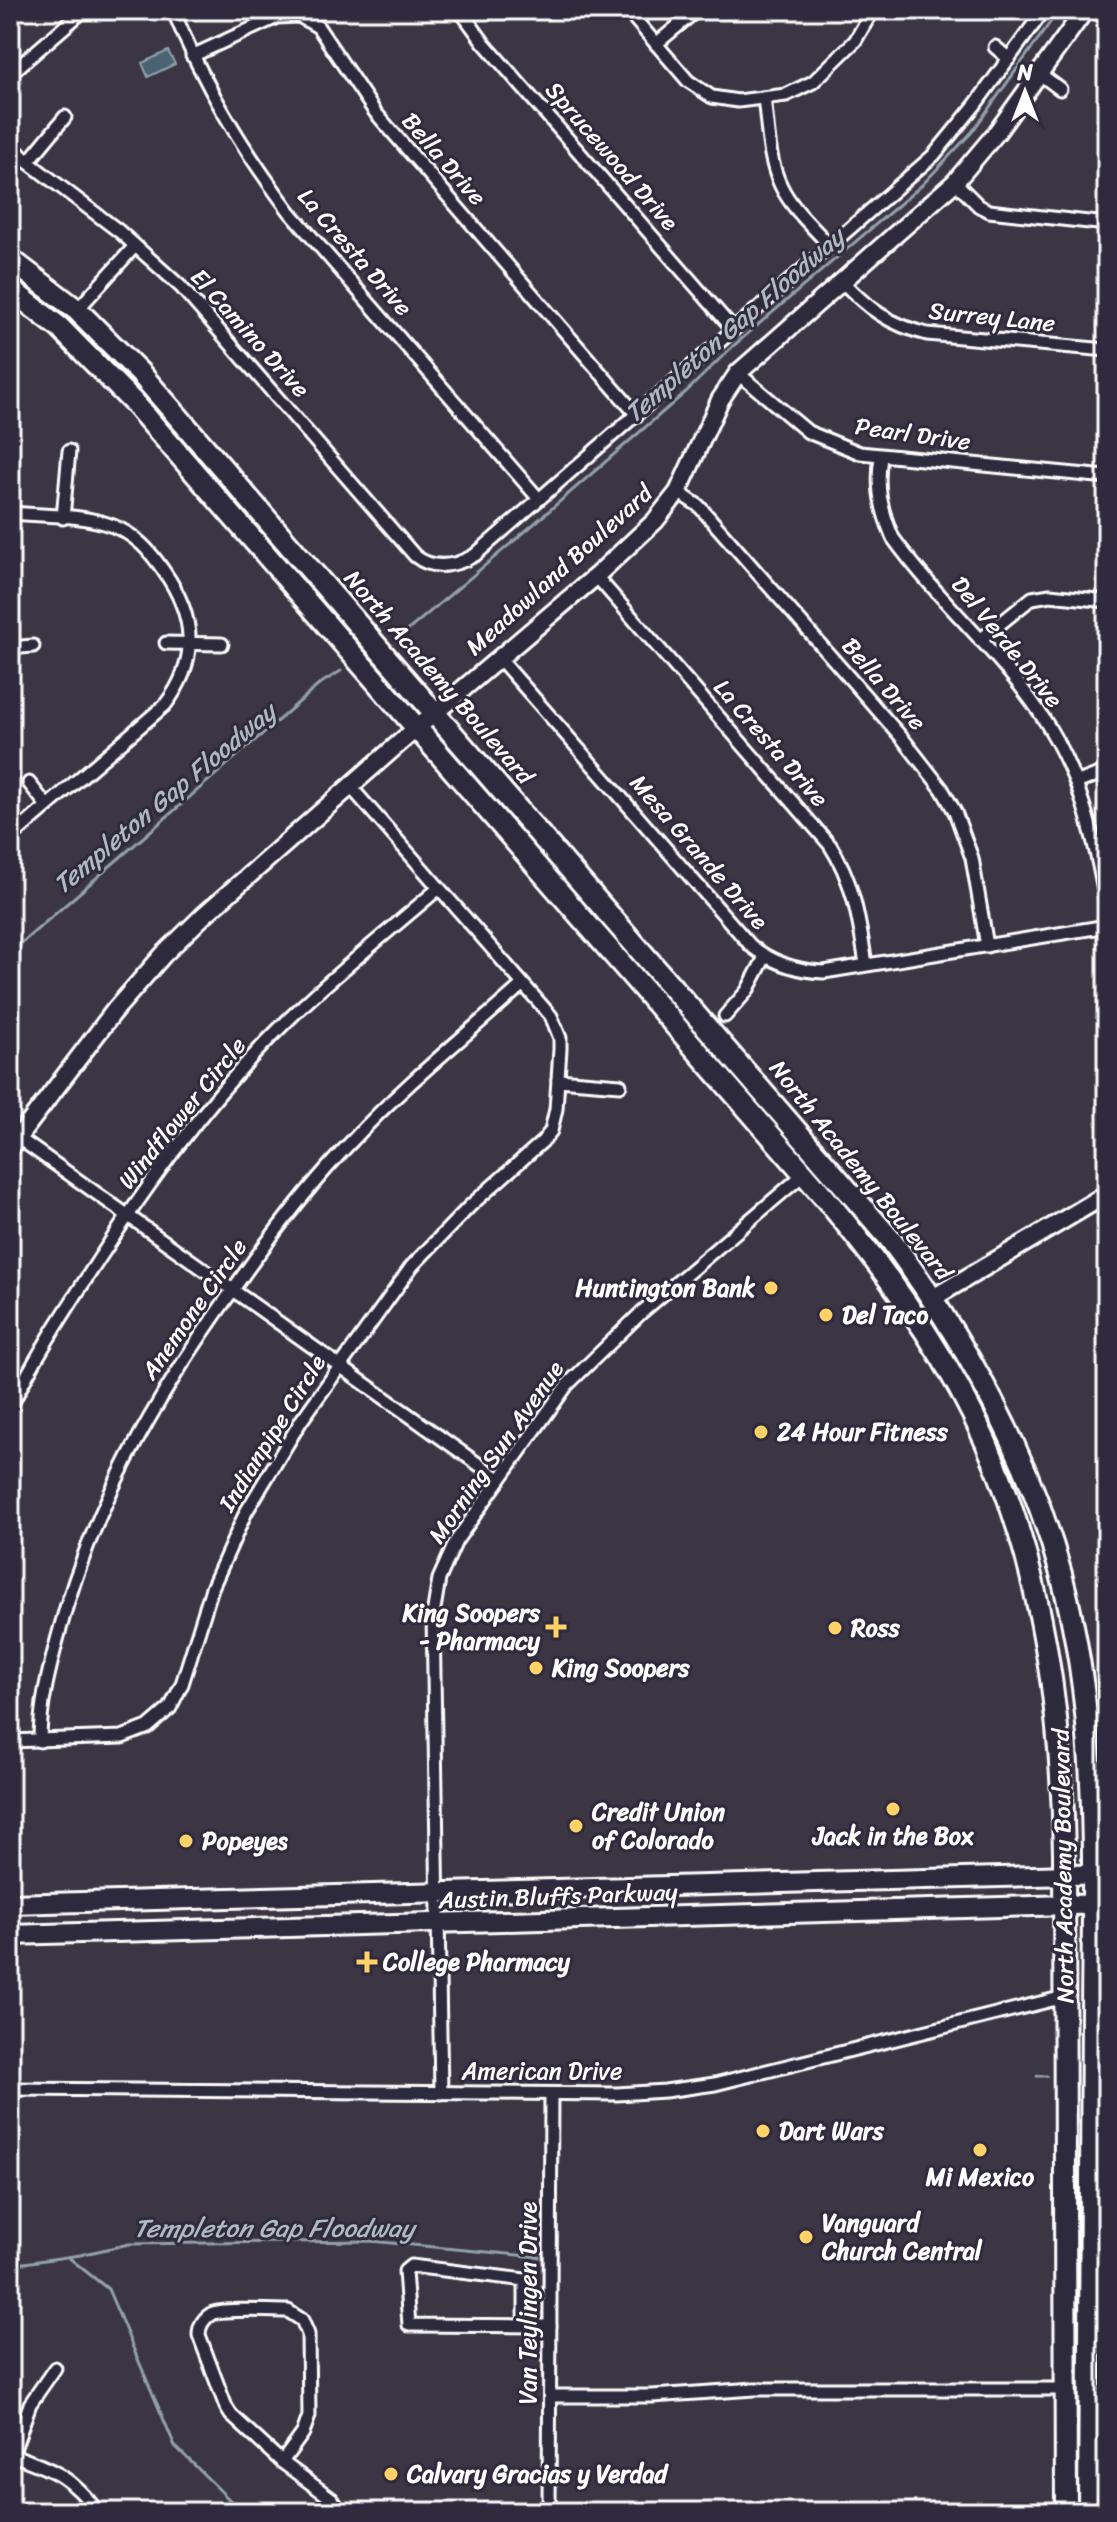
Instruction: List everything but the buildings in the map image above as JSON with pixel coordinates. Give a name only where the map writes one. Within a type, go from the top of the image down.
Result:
[{"type":"highway","name":"North Academy Boulevard","points":[[10,259],[77,310],[141,374],[436,712],[854,1196],[933,1298],[986,1389],[1021,1464],[1061,1573],[1082,1681],[1090,1745],[1100,1874],[1100,1992],[1089,2512]]},
{"type":"highway","name":"North Academy Boulevard","points":[[10,289],[60,328],[127,395],[804,1174],[865,1247],[917,1318],[973,1414],[991,1454],[1039,1612],[1057,1721],[1063,1789],[1066,2512]]},
{"type":"highway","points":[[781,1148],[807,1160],[910,1286],[933,1298]]},
{"type":"highway","points":[[917,1318],[933,1321],[967,1379],[986,1389]]},
{"type":"main road","name":"Austin Bluffs Parkway","points":[[10,1904],[1100,1874]]},
{"type":"main road","name":"Austin Bluffs Parkway","points":[[10,1935],[1100,1904]]},
{"type":"street","points":[[10,74],[84,10]]},
{"type":"street","name":"La Cresta Drive","points":[[173,10],[192,56],[237,138],[290,212],[539,499]]},
{"type":"street","name":"Sprucewood Drive","points":[[460,10],[484,43],[733,329]]},
{"type":"street","points":[[627,10],[688,81],[700,91],[724,100],[764,98],[800,90],[823,74],[855,41],[873,10]]},
{"type":"street","points":[[656,44],[697,10]]},
{"type":"street","points":[[539,499],[934,155],[1044,10]]},
{"type":"street","name":"Meadowland Boulevard","points":[[13,1139],[163,955],[204,915],[417,727],[596,576],[655,521],[678,492],[720,400],[738,373],[955,182],[983,150],[1085,10]]},
{"type":"street","name":"Bella Drive","points":[[192,56],[277,17],[300,13],[309,20],[324,34],[375,112],[637,415]]},
{"type":"street","points":[[995,47],[1009,59]]},
{"type":"street","points":[[1040,74],[1060,89]]},
{"type":"street","points":[[764,98],[770,148],[780,184],[830,246]]},
{"type":"street","points":[[28,162],[65,117]]},
{"type":"street","name":"El Camino Drive","points":[[10,144],[28,162],[135,246],[196,302],[421,560],[440,566],[464,561],[539,499]]},
{"type":"street","points":[[955,182],[979,206],[989,211],[1107,224]]},
{"type":"street","points":[[77,310],[135,246]]},
{"type":"street","name":"Surrey Lane","points":[[842,281],[873,312],[908,329],[927,334],[1107,350]]},
{"type":"street","name":"Pearl Drive","points":[[738,373],[808,432],[841,447],[881,457],[1107,477]]},
{"type":"street","points":[[63,518],[69,451]]},
{"type":"street","name":"Del Verde Drive","points":[[881,457],[878,490],[881,508],[893,538],[1039,712],[1064,753],[1093,832],[1107,909]]},
{"type":"street","name":"Bella Drive","points":[[678,492],[699,506],[903,739],[942,789],[955,812],[972,858],[987,946]]},
{"type":"street","points":[[10,513],[112,526],[136,538],[168,577],[186,610],[189,644],[183,677],[165,705],[10,838]]},
{"type":"street","name":"La Cresta Drive","points":[[596,576],[830,845],[852,891],[866,964]]},
{"type":"street","points":[[980,640],[1032,598],[1050,595],[1107,601]]},
{"type":"street","points":[[166,643],[222,644]]},
{"type":"street","points":[[10,648],[33,646]]},
{"type":"street","name":"Mesa Grande Drive","points":[[499,658],[751,946],[765,957],[781,964],[824,972],[1107,926]]},
{"type":"street","points":[[1076,783],[1107,771]]},
{"type":"street","points":[[29,783],[47,806]]},
{"type":"street","name":"Indianpipe Circle","points":[[10,1741],[122,1737],[148,1727],[170,1708],[182,1684],[212,1588],[246,1512],[267,1474],[339,1365],[412,1266],[470,1206],[543,1141],[554,1121],[560,1038],[551,1016],[350,786]]},
{"type":"street","name":"Windflower Circle","points":[[10,1408],[41,1348],[128,1216],[205,1112],[269,1040],[316,994],[439,888]]},
{"type":"street","points":[[725,1016],[747,991],[765,957]]},
{"type":"street","name":"Anemone Circle","points":[[40,1741],[42,1704],[64,1615],[103,1507],[151,1413],[193,1345],[289,1214],[352,1141],[386,1105],[522,985]]},
{"type":"street","points":[[558,1080],[620,1085]]},
{"type":"street","points":[[13,1139],[128,1216],[499,1479]]},
{"type":"street","name":"Morning Sun Avenue","points":[[441,2093],[433,1615],[435,1594],[446,1561],[456,1541],[549,1407],[586,1365],[642,1312],[804,1174]]},
{"type":"street","points":[[933,1298],[1107,1194]]},
{"type":"street","name":"American Drive","points":[[10,2089],[641,2093],[715,2084],[1064,1997]]},
{"type":"street","name":"Van Teylingen Drive","points":[[549,2512],[551,2094]]},
{"type":"street","points":[[525,2326],[525,2280],[411,2266],[405,2271],[409,2325],[525,2326],[550,2326]]},
{"type":"street","points":[[282,2462],[307,2425],[306,2326],[296,2314],[288,2311],[218,2312],[201,2317],[200,2345],[226,2407],[282,2462],[332,2499],[341,2512]]},
{"type":"street","points":[[55,2368],[30,2404],[11,2454],[68,2478],[98,2512]]},
{"type":"street","points":[[550,2396],[652,2396],[755,2389],[1066,2389]]},
{"type":"water","points":[[168,51],[175,64],[148,77],[142,63]]},
{"type":"waterway","name":"Templeton Gap Floodway","points":[[400,637],[922,185],[972,132],[1059,10]]},
{"type":"waterway","name":"Templeton Gap Floodway","points":[[10,953],[321,683],[341,671]]},
{"type":"waterway","name":"Templeton Gap Floodway","points":[[1037,2076],[1047,2076]]},
{"type":"waterway","name":"Templeton Gap Floodway","points":[[10,2265],[129,2244],[370,2241],[539,2257]]},
{"type":"waterway","points":[[68,2257],[108,2289],[175,2446],[242,2512]]},
{"type":"place","name":"Huntington Bank","points":[[771,1288]]},
{"type":"place","name":"Del Taco","points":[[826,1315]]},
{"type":"place","name":"24 Hour Fitness","points":[[761,1432]]},
{"type":"place","name":"King Soopers - Pharmacy","points":[[556,1627]]},
{"type":"place","name":"Ross","points":[[835,1628]]},
{"type":"place","name":"King Soopers","points":[[536,1668]]},
{"type":"place","name":"Jack in the Box","points":[[893,1809]]},
{"type":"place","name":"Credit Union of Colorado","points":[[576,1826]]},
{"type":"place","name":"Popeyes","points":[[186,1841]]},
{"type":"place","name":"College Pharmacy","points":[[367,1962]]},
{"type":"place","name":"Dart Wars","points":[[763,2131]]},
{"type":"place","name":"Mi Mexico","points":[[980,2150]]},
{"type":"place","name":"Vanguard Church Central","points":[[806,2237]]},
{"type":"place","name":"Calvary Gracias y Verdad","points":[[391,2474]]}]
